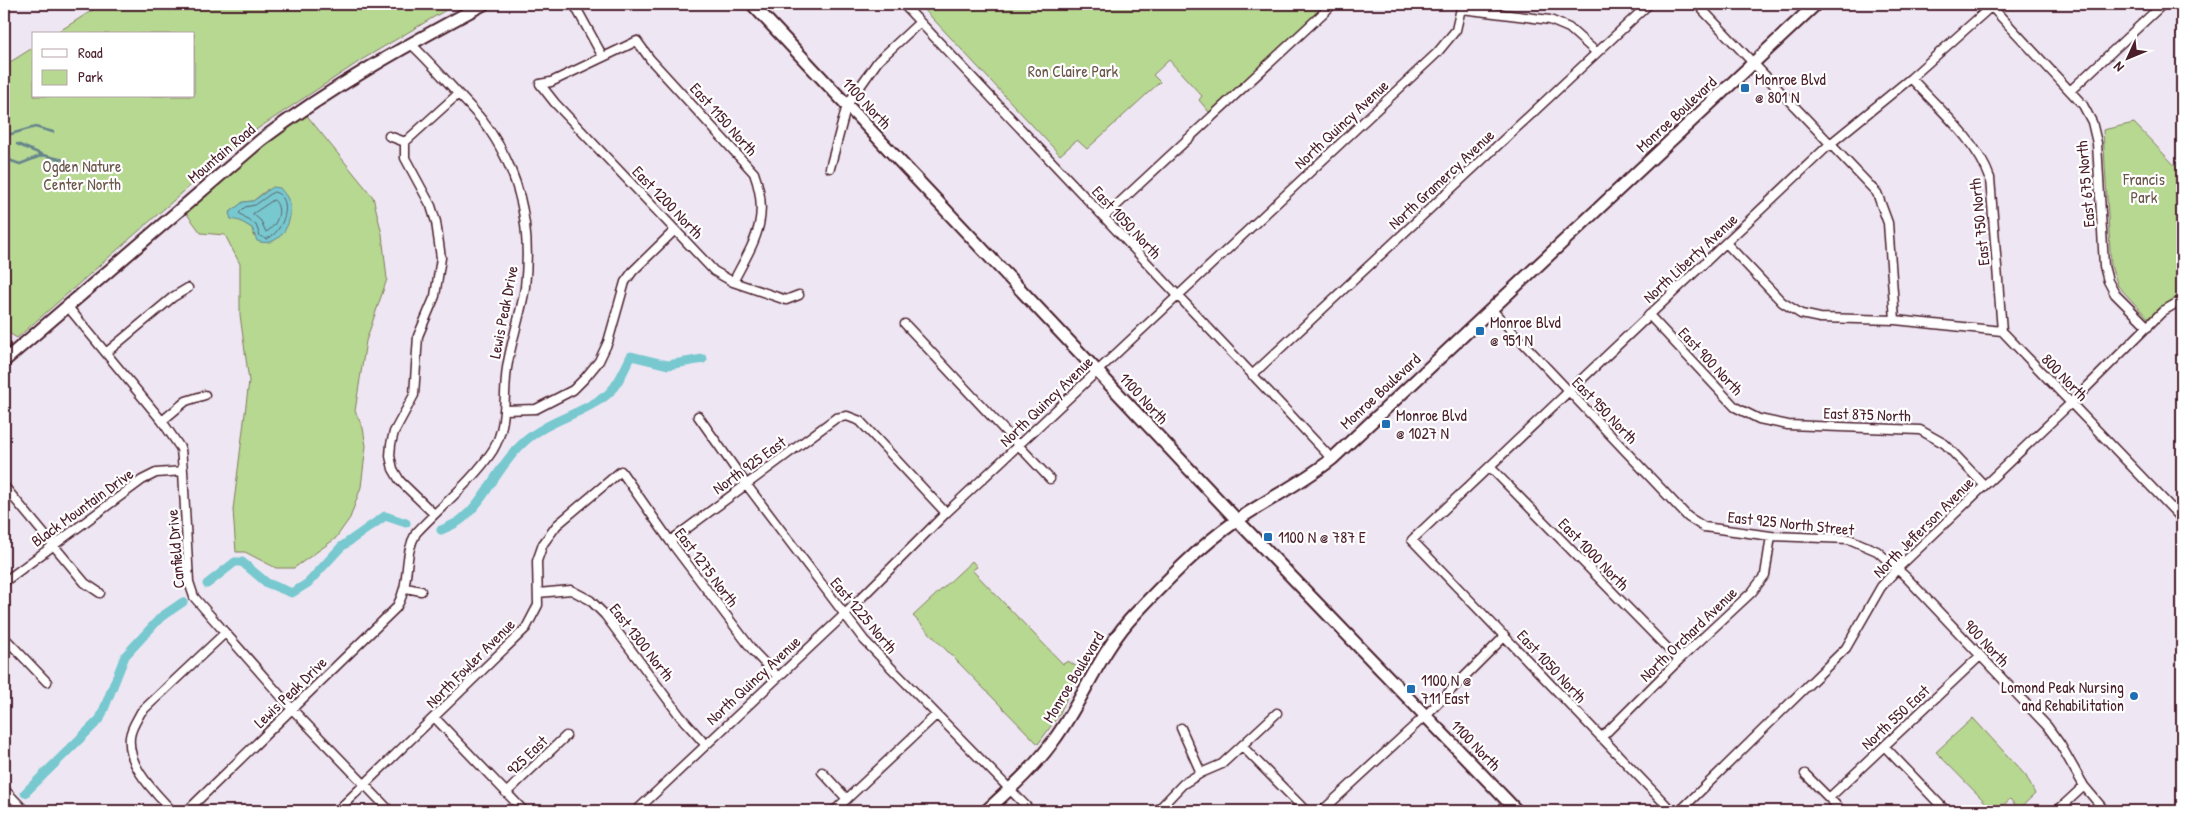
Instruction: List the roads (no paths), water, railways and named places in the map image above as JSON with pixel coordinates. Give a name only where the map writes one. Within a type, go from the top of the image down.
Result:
[{"type":"street","name":"Mountain Road","points":[[4,361],[261,140],[327,93],[484,4]]},
{"type":"street","points":[[574,4],[602,57]]},
{"type":"street","name":"1100 North","points":[[752,4],[1237,520],[1517,811]]},
{"type":"street","name":"East 1050 North","points":[[903,4],[1332,459]]},
{"type":"street","points":[[1104,217],[1333,4]]},
{"type":"street","name":"North Gramercy Avenue","points":[[1252,375],[1649,4]]},
{"type":"street","points":[[1696,4],[1752,65],[1877,193],[1888,223],[1895,320]]},
{"type":"street","name":"Monroe Boulevard","points":[[986,811],[1038,761],[1055,740],[1105,652],[1135,614],[1182,568],[1237,520],[1313,474],[1332,459],[1816,4]]},
{"type":"street","points":[[2070,91],[2163,4]]},
{"type":"street","name":"East 675 North","points":[[1991,5],[2083,105],[2092,122],[2097,143],[2104,266],[2108,281],[2115,294],[2148,326]]},
{"type":"street","name":"North Liberty Avenue","points":[[1412,540],[1830,144],[1911,78],[1991,5]]},
{"type":"street","points":[[1462,6],[1550,20],[1569,28],[1596,52]]},
{"type":"street","name":"North Quincy Avenue","points":[[636,811],[777,676],[844,615],[946,513],[1437,53],[1456,30],[1462,6]]},
{"type":"street","points":[[830,168],[847,105],[878,61],[920,22]]},
{"type":"street","name":"East 1150 North","points":[[602,57],[637,40],[650,59],[754,173],[760,189],[762,210],[760,224],[756,237],[733,282]]},
{"type":"street","name":"Lewis Peak Drive","points":[[187,811],[396,608],[406,588],[409,545],[416,533],[481,467],[494,447],[505,410],[506,369],[522,305],[526,270],[527,240],[524,210],[512,170],[481,118],[412,45]]},
{"type":"street","name":"East 1200 North","points":[[602,57],[551,82],[540,84],[555,103],[714,271],[733,282],[786,300],[799,295]]},
{"type":"street","name":"East 750 North","points":[[1911,78],[1974,147],[1985,162],[1990,178],[2002,331]]},
{"type":"street","points":[[434,514],[400,481],[393,469],[390,456],[394,432],[414,396],[418,336],[435,296],[441,258],[436,222],[431,206],[405,158],[405,142],[458,94]]},
{"type":"street","points":[[389,136],[405,142]]},
{"type":"street","points":[[505,410],[536,409],[573,390],[585,378],[599,361],[608,342],[625,282],[632,271],[675,230]]},
{"type":"street","points":[[1726,243],[1782,302],[1801,314],[1820,318],[1895,320],[2002,331]]},
{"type":"street","points":[[107,352],[173,297],[188,288]]},
{"type":"street","name":"North Jefferson Avenue","points":[[1680,811],[1846,648],[1881,587],[1897,569],[2071,403],[2163,311],[2182,300]]},
{"type":"street","name":"Canfield Drive","points":[[68,306],[162,421],[180,449],[184,471],[189,582],[194,597],[292,709],[390,811]]},
{"type":"street","name":"East 950 North","points":[[1491,308],[1688,516],[1704,527]]},
{"type":"street","name":"East 900 North","points":[[1649,315],[1735,407],[1759,419]]},
{"type":"street","points":[[905,324],[1050,479]]},
{"type":"street","name":"800 North","points":[[2002,331],[2182,519]]},
{"type":"street","points":[[162,421],[186,401],[205,395]]},
{"type":"street","name":"East 1225 North","points":[[698,416],[746,484],[864,640],[1031,811]]},
{"type":"street","name":"North 925 East","points":[[670,541],[836,418],[847,416],[860,421],[946,513]]},
{"type":"street","name":"East 875 North","points":[[1759,419],[1788,425],[1920,430],[1945,444],[1984,485]]},
{"type":"street","name":"East 1000 North","points":[[1490,467],[1679,660]]},
{"type":"street","name":"Black Mountain Drive","points":[[4,582],[142,480],[156,473],[184,471]]},
{"type":"street","name":"East 1275 North","points":[[621,471],[670,541],[754,652],[777,676]]},
{"type":"street","name":"North Fowler Avenue","points":[[337,811],[526,628],[538,605],[536,561],[543,544],[557,525],[621,471]]},
{"type":"street","points":[[4,486],[85,583],[100,593]]},
{"type":"street","name":"East 925 North Street","points":[[1704,527],[1771,536],[1850,539],[1877,551],[1897,569]]},
{"type":"street","name":"North Orchard Avenue","points":[[1601,738],[1679,660],[1752,592],[1765,575],[1771,536]]},
{"type":"street","name":"East 1050 North","points":[[1412,540],[1672,811]]},
{"type":"street","name":"900 North","points":[[1897,569],[2047,726],[2060,744],[2084,786],[2105,811]]},
{"type":"street","points":[[406,588],[422,591]]},
{"type":"street","name":"East 1300 North","points":[[538,592],[571,590],[590,600],[606,615],[680,716],[705,744]]},
{"type":"street","points":[[172,811],[144,781],[131,753],[130,737],[141,712],[225,633]]},
{"type":"street","points":[[1322,811],[1425,716],[1505,636]]},
{"type":"street","points":[[4,637],[47,682]]},
{"type":"street","name":"North 550 East","points":[[1829,798],[1980,656]]},
{"type":"street","points":[[1162,810],[1183,784],[1201,773],[1222,764],[1277,713]]},
{"type":"street","points":[[834,811],[936,715]]},
{"type":"street","points":[[435,718],[524,811]]},
{"type":"street","points":[[1182,728],[1201,773]]},
{"type":"street","name":"925 East","points":[[506,793],[566,736]]},
{"type":"street","points":[[1242,746],[1306,811]]},
{"type":"street","points":[[1884,747],[1946,811]]},
{"type":"street","points":[[822,772],[847,799]]},
{"type":"street","points":[[1805,774],[1842,811]]},
{"type":"street","points":[[2057,811],[2084,786]]},
{"type":"street","points":[[4,789],[25,811]]},
{"type":"water","points":[[273,187],[280,188],[289,200],[289,220],[287,227],[278,238],[265,243],[257,241],[252,228],[240,221],[231,219],[229,213],[243,202],[253,201]]},
{"type":"waterway","points":[[4,136],[35,127],[53,132]]},
{"type":"waterway","points":[[17,144],[43,155]]},
{"type":"waterway","points":[[6,159],[20,164],[43,155],[68,161]]},
{"type":"waterway","points":[[441,530],[460,521],[471,511],[507,460],[524,442],[553,423],[584,409],[609,393],[620,378],[631,356],[668,365],[703,359]]},
{"type":"waterway","points":[[207,584],[235,562],[242,562],[267,583],[292,593],[308,583],[341,547],[385,516],[406,523]]},
{"type":"waterway","points":[[25,793],[100,719],[125,656],[161,617],[183,602]]},
{"type":"place","name":"Monroe Blvd @ 801 N","points":[[1745,88]]},
{"type":"place","name":"Monroe Blvd @ 951 N","points":[[1480,331]]},
{"type":"place","name":"Monroe Blvd @ 1027 N","points":[[1386,424]]},
{"type":"place","name":"1100 N @ 787 E","points":[[1268,537]]},
{"type":"place","name":"1100 N @ 711 East","points":[[1411,689]]},
{"type":"place","name":"Lomond Peak Nursing and Rehabilitation","points":[[2134,696]]},
{"type":"park label","name":"Ron Claire Park","points":[[1073,71]]},
{"type":"park label","name":"Ogden Nature Center North","points":[[82,175]]},
{"type":"park label","name":"Francis Park","points":[[2144,188]]}]
